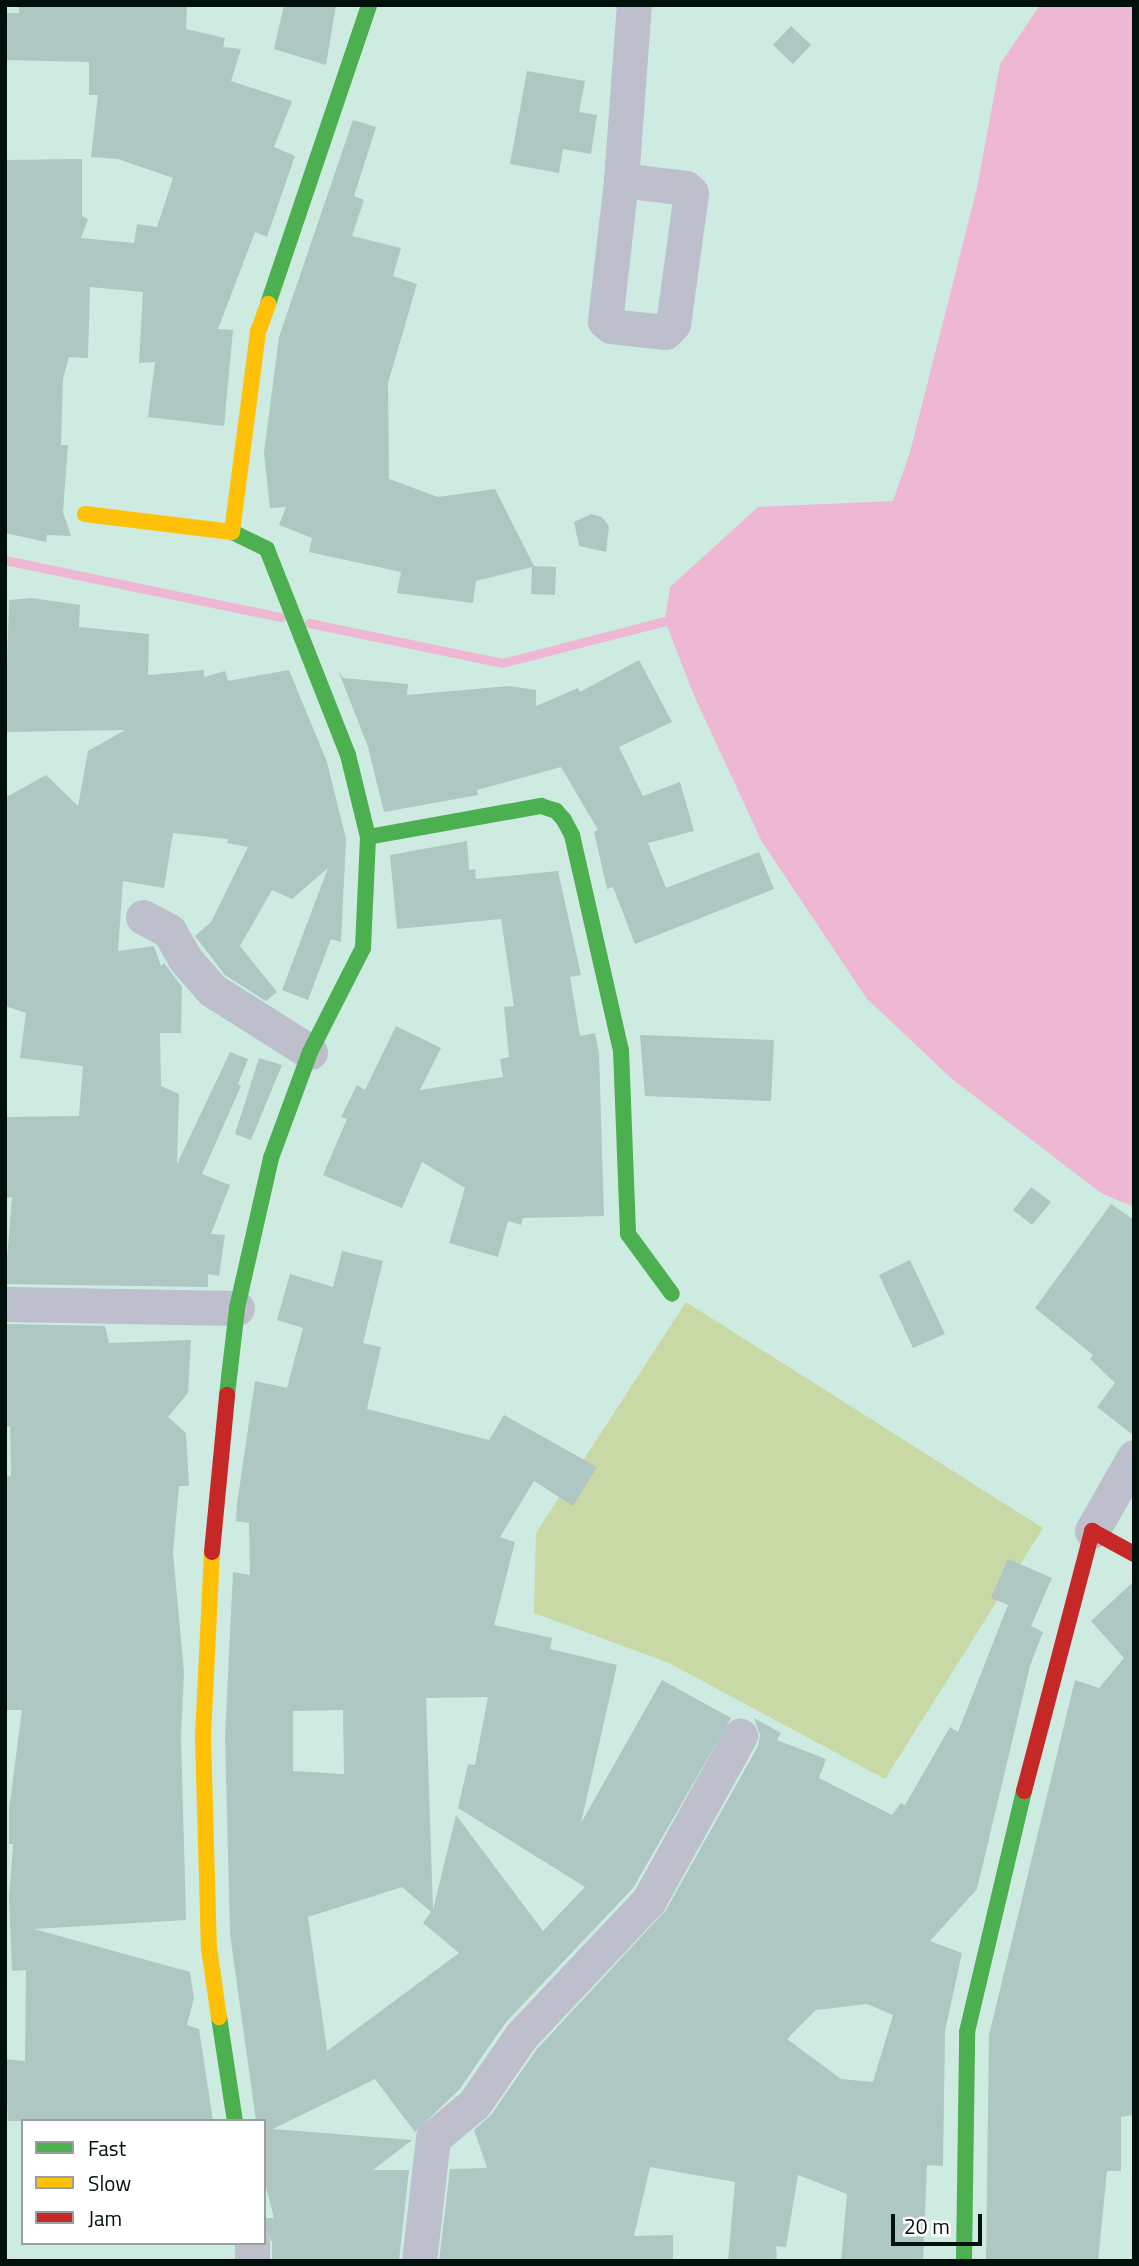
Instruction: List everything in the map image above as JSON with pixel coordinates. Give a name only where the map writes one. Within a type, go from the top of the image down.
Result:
[{"type":"street","points":[[232,532],[258,332],[369,5]]},
{"type":"street","points":[[621,180],[634,5]]},
{"type":"street","points":[[85,514],[232,532],[267,548],[309,665],[348,755],[368,837],[363,948],[310,1052],[271,1158],[237,1308],[215,1502],[203,1736],[209,1948],[235,2119]]},
{"type":"street","points":[[368,837],[541,806],[564,820],[572,835],[621,1050],[628,1234],[672,1294]]},
{"type":"street","points":[[143,917],[169,931],[184,959],[212,990],[310,1052]]},
{"type":"street","points":[[5,1304],[237,1308]]},
{"type":"street","points":[[964,2261],[967,2032],[1010,1842],[1092,1531],[1134,1457]]},
{"type":"street","points":[[1092,1531],[1134,1554]]},
{"type":"street","points":[[419,2261],[433,2138],[474,2104],[521,2036],[649,1900],[740,1736]]},
{"type":"green space","points":[[686,1302],[1043,1528],[885,1779],[669,1663],[534,1613],[536,1533]]},
{"type":"shaded area","points":[[1040,5],[1134,5],[1134,1207],[1101,1193],[952,1079],[867,999],[762,842],[695,698],[665,621],[670,587],[758,507],[893,501],[910,452],[977,188],[1000,64]]},
{"type":"building","points":[[19,5],[187,5],[186,29],[225,38],[223,47],[241,49],[231,81],[292,101],[274,147],[295,156],[267,237],[255,232],[218,329],[233,330],[224,426],[148,417],[155,362],[139,363],[143,292],[90,287],[88,358],[69,357],[63,379],[61,445],[68,445],[63,512],[71,536],[47,535],[46,542],[5,533],[5,160],[82,159],[82,216],[88,219],[81,238],[134,243],[137,224],[157,227],[173,178],[118,159],[91,157],[98,95],[89,95],[89,62],[5,60],[5,13],[19,13]]},
{"type":"building","points":[[284,5],[336,5],[326,65],[274,49]]},
{"type":"building","points":[[791,26],[811,45],[793,64],[773,45]]},
{"type":"building","points":[[527,71],[585,81],[579,112],[597,115],[591,154],[563,149],[559,173],[510,164]]},
{"type":"building","points":[[353,120],[376,127],[354,196],[364,200],[352,236],[401,248],[393,276],[417,284],[388,383],[389,479],[438,497],[495,489],[534,566],[556,567],[555,595],[531,594],[532,567],[476,581],[473,603],[397,593],[401,572],[309,552],[312,538],[279,525],[286,507],[270,508],[264,453],[279,337]]},
{"type":"building","points":[[591,514],[602,517],[609,526],[606,552],[579,546],[574,522]]},
{"type":"building","points":[[32,598],[80,605],[79,627],[149,634],[148,675],[204,670],[204,677],[225,671],[228,681],[289,670],[327,762],[346,839],[341,942],[331,939],[308,1000],[282,990],[328,868],[292,899],[272,890],[240,946],[277,992],[266,1001],[225,975],[195,936],[211,922],[248,847],[227,843],[228,839],[173,833],[164,888],[123,881],[118,951],[154,946],[161,966],[164,963],[182,987],[181,1033],[160,1033],[161,1086],[179,1094],[177,1164],[230,1052],[248,1059],[238,1084],[241,1086],[202,1174],[230,1185],[211,1234],[225,1235],[219,1276],[208,1274],[208,1287],[5,1284],[12,1197],[5,1198],[5,1117],[79,1116],[83,1066],[20,1058],[26,1013],[5,1006],[5,798],[46,775],[78,806],[88,751],[125,730],[5,732],[9,600]]},
{"type":"building","points":[[639,660],[672,722],[619,747],[643,796],[680,782],[694,831],[648,843],[666,888],[759,852],[774,889],[635,944],[613,887],[607,889],[594,832],[598,830],[561,767],[477,790],[478,795],[384,812],[368,747],[338,670],[343,678],[408,684],[407,695],[509,686],[536,690],[536,706],[578,688],[580,692]]},
{"type":"building","points":[[467,841],[469,870],[475,869],[476,879],[558,871],[581,975],[570,977],[580,1036],[595,1033],[599,1053],[604,1216],[523,1218],[521,1225],[508,1221],[498,1257],[449,1243],[465,1188],[422,1162],[402,1208],[323,1175],[347,1119],[341,1117],[357,1085],[365,1090],[396,1026],[441,1048],[420,1090],[503,1077],[500,1059],[509,1057],[504,1007],[514,1006],[501,919],[397,929],[390,855]]},
{"type":"building","points":[[640,1035],[774,1040],[771,1101],[645,1096]]},
{"type":"building","points":[[259,1058],[282,1065],[251,1140],[235,1134]]},
{"type":"building","points":[[1031,1187],[1051,1202],[1032,1225],[1013,1210]]},
{"type":"building","points":[[1111,1204],[1134,1220],[1134,1436],[1097,1407],[1115,1383],[1090,1359],[1093,1355],[1035,1308]]},
{"type":"building","points":[[342,1251],[383,1261],[363,1343],[381,1347],[367,1409],[489,1440],[504,1415],[597,1467],[573,1506],[534,1481],[500,1537],[515,1542],[494,1625],[552,1638],[550,1649],[617,1665],[581,1823],[662,1680],[731,1718],[633,1888],[506,2022],[459,2090],[415,2132],[375,2079],[273,2129],[412,2140],[373,2170],[409,2170],[399,2261],[272,2261],[272,2242],[266,2232],[266,2218],[274,2218],[266,2187],[266,2119],[256,2119],[230,1934],[225,1736],[233,1572],[250,1575],[249,1523],[236,1521],[237,1504],[255,1381],[287,1388],[303,1328],[277,1320],[290,1274],[333,1287]],"holes":[[[488,1697],[475,1765],[468,1764],[458,1808],[585,1887],[543,1931],[456,1815],[433,1910],[426,1698]],[[343,1710],[344,1774],[293,1771],[293,1711]],[[402,1887],[431,1912],[423,1923],[459,1953],[327,2051],[308,1917]]]},
{"type":"building","points":[[910,1260],[945,1334],[913,1348],[879,1275]]},
{"type":"building","points":[[7,1324],[105,1326],[109,1343],[191,1340],[188,1393],[168,1417],[186,1433],[189,1486],[179,1486],[173,1553],[184,1672],[181,1737],[186,1920],[34,1929],[190,1972],[194,1998],[187,2025],[199,2029],[213,2119],[8,2121],[5,2059],[25,2061],[26,1970],[12,1971],[9,1898],[13,1844],[9,1844],[9,1809],[22,1710],[5,1710],[5,1476],[11,1476],[10,1426],[5,1427]]},
{"type":"building","points":[[1008,1559],[1052,1578],[1031,1626],[1043,1632],[1030,1666],[977,1889],[930,1941],[962,1953],[945,2031],[943,2166],[927,2165],[923,2261],[841,2261],[847,2194],[798,2175],[786,2247],[776,2246],[777,2261],[728,2261],[735,2182],[650,2167],[634,2236],[673,2235],[673,2261],[439,2261],[450,2169],[487,2168],[474,2130],[491,2115],[537,2049],[666,1910],[758,1746],[760,1735],[754,1718],[781,1733],[777,1740],[826,1759],[819,1778],[892,1815],[901,1803],[905,1805],[950,1727],[958,1732],[1008,1605],[991,1598]],"holes":[[[867,2004],[893,2015],[873,2082],[841,2079],[787,2039],[816,2010]]]},
{"type":"building","points":[[1134,1581],[1134,2115],[1121,2117],[1121,2171],[1107,2171],[1098,2261],[986,2261],[989,2035],[1075,1680],[1099,1688],[1124,1658],[1091,1621]]},
{"type":"waterway","points":[[5,560],[281,617]]},
{"type":"waterway","points":[[309,623],[502,663],[665,621]]},
{"type":"traffic: fast","points":[[268,304],[369,5]]},
{"type":"traffic: fast","points":[[227,1395],[237,1308],[271,1158],[310,1052],[363,948],[368,837],[348,755],[267,549],[232,532]]},
{"type":"traffic: fast","points":[[368,837],[541,806],[556,811],[564,820],[572,835],[621,1050],[628,1234],[672,1294]]},
{"type":"traffic: fast","points":[[964,2261],[967,2032],[1024,1791]]},
{"type":"traffic: fast","points":[[219,2017],[235,2119]]},
{"type":"traffic: slow","points":[[85,514],[232,532],[258,332],[268,304]]},
{"type":"traffic: slow","points":[[212,1552],[203,1736],[209,1948],[219,2017]]},
{"type":"traffic: jam","points":[[212,1552],[227,1395]]},
{"type":"traffic: jam","points":[[1024,1791],[1092,1531],[1134,1554]]}]
